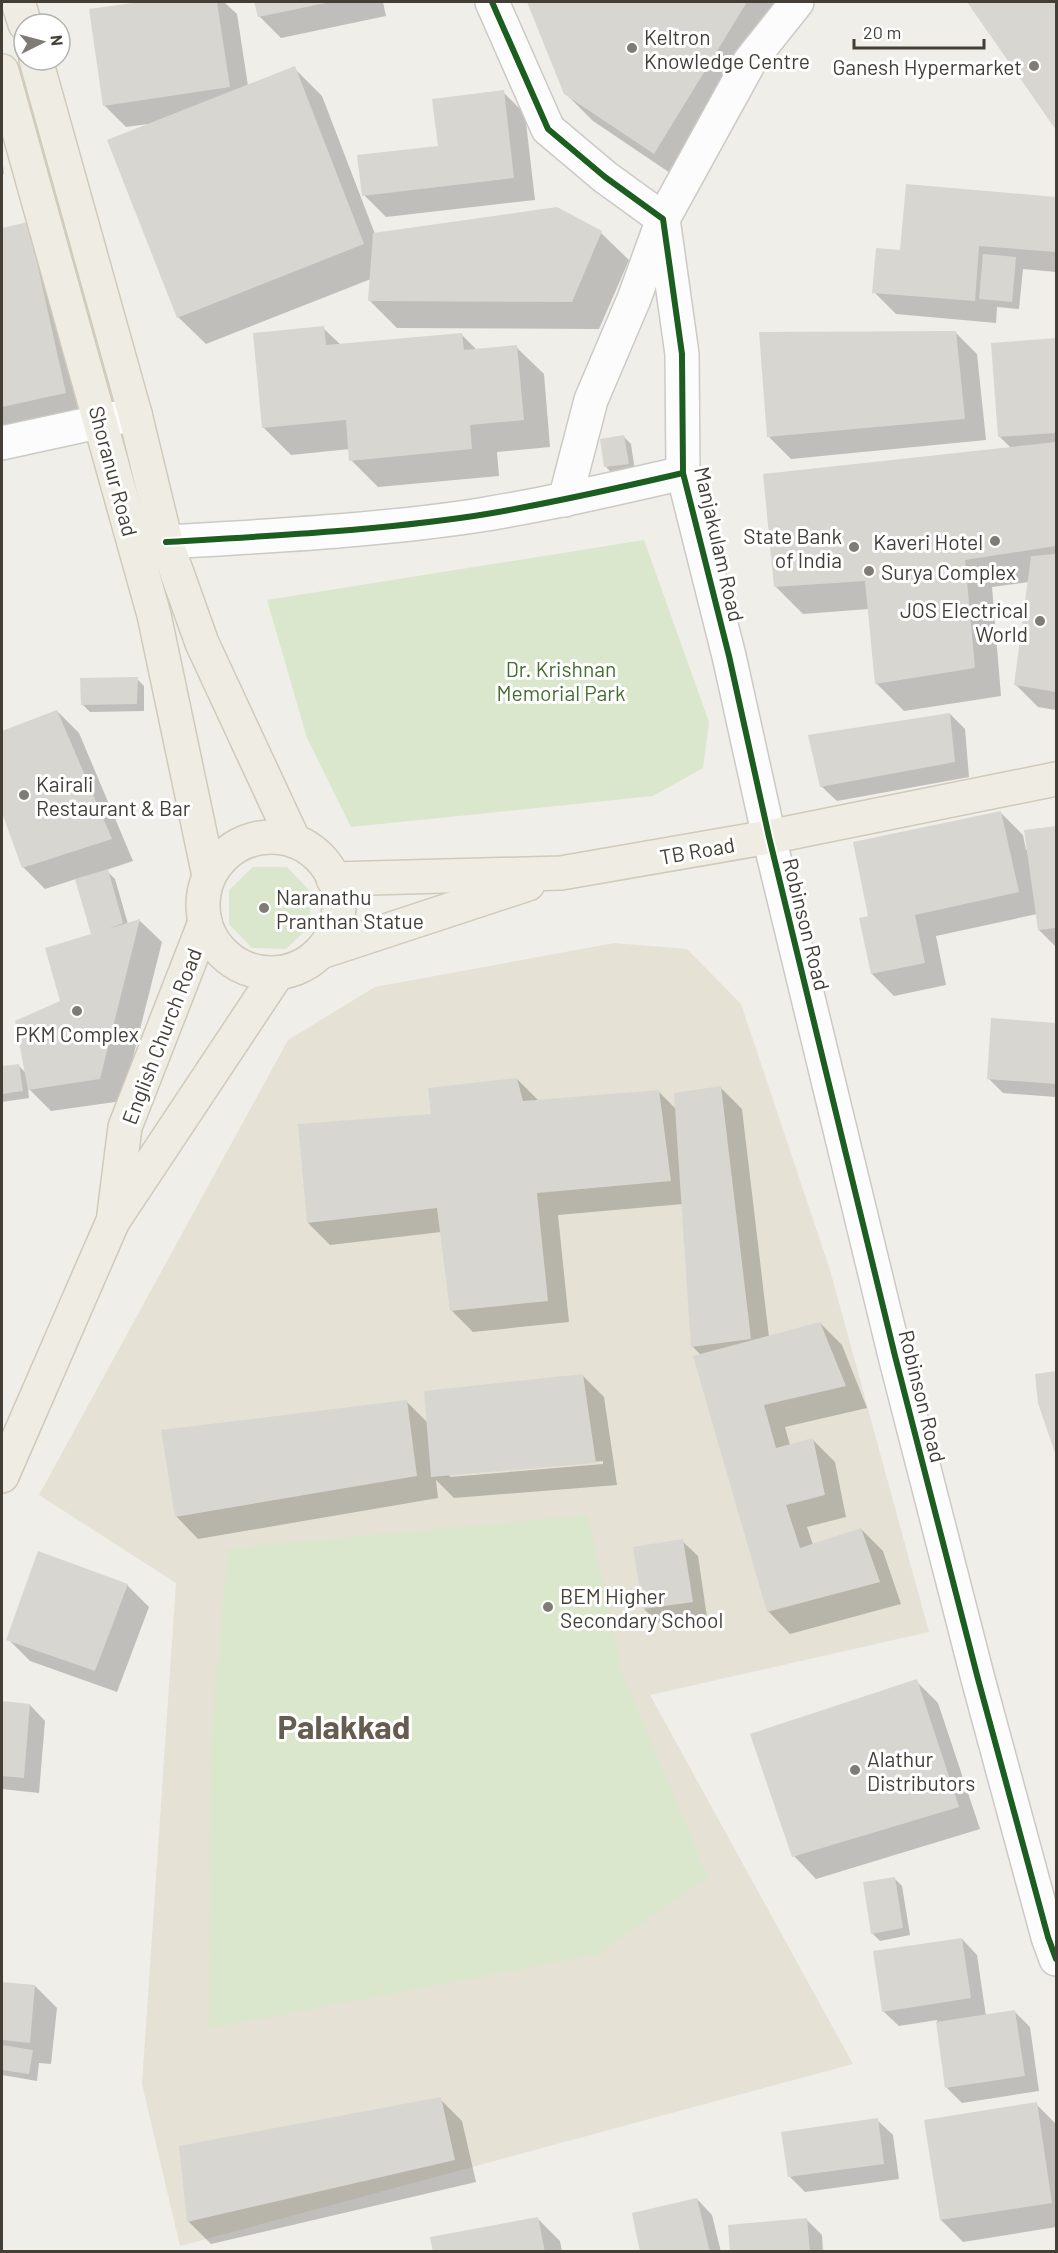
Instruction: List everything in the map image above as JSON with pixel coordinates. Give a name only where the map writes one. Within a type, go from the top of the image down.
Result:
[{"type":"main road","name":"Shoranur Road","points":[[2,71],[154,615],[209,876]]},
{"type":"main road","name":"Shoranur Road","points":[[39,72],[135,414],[166,542],[202,643],[294,841]]},
{"type":"main road","name":"TB Road","points":[[333,879],[561,873],[769,837],[1056,779]]},
{"type":"main road","name":"Shoranur Road","points":[[274,837],[294,841],[310,849],[323,862],[333,879],[339,898],[338,917],[332,936],[321,952],[293,970],[277,974],[258,973],[240,966],[224,956],[212,940],[205,922],[203,899],[209,876],[220,860],[236,847],[254,839],[274,837]]},
{"type":"main road","points":[[321,952],[561,873]]},
{"type":"main road","name":"English Church Road","points":[[113,1221],[124,1127],[205,922]]},
{"type":"main road","name":"English Church Road","points":[[2,1476],[113,1221],[277,974]]},
{"type":"street","points":[[492,2],[548,129],[605,177],[663,219]]},
{"type":"street","points":[[565,500],[591,400],[634,299],[663,219],[750,61],[797,2]]},
{"type":"street","name":"Manjakulam Road","points":[[663,219],[682,354],[683,473],[729,656],[769,837]]},
{"type":"street","points":[[2,443],[135,414]]},
{"type":"street","points":[[166,542],[355,530],[474,516],[565,500],[683,473]]},
{"type":"street","name":"Robinson Road","points":[[769,837],[901,1379],[978,1679],[1048,1937],[1056,1959]]},
{"type":"shaded area","name":"BEM Higher Secondary School","points":[[614,943],[687,949],[741,1004],[830,1270],[929,1632],[650,1695],[853,2064],[180,2246],[142,2084],[176,1583],[39,1495],[288,1040],[375,987]]},
{"type":"green space","name":"Dr. Krishnan Memorial Park","points":[[644,540],[709,722],[703,768],[653,796],[351,827],[307,738],[267,600]]},
{"type":"green space","points":[[253,867],[287,867],[310,891],[310,926],[286,949],[252,948],[229,924],[229,890]]},
{"type":"green space","points":[[588,1515],[622,1672],[708,1877],[599,1954],[209,2029],[210,1744],[228,1548]]},
{"type":"building","points":[[140,2],[217,2],[230,87],[103,106],[89,9]]},
{"type":"building","points":[[254,2],[326,2],[326,3],[258,17]]},
{"type":"building","name":"Keltron Knowledge Centre","points":[[527,2],[747,2],[654,154],[564,94]]},
{"type":"building","name":"Ganesh Hypermarket","points":[[967,2],[1056,2],[1056,130]]},
{"type":"building","points":[[295,66],[364,244],[177,318],[107,140]]},
{"type":"building","points":[[504,90],[514,178],[362,196],[357,155],[438,146],[432,99]]},
{"type":"building","points":[[906,184],[1056,197],[1056,252],[979,246],[975,301],[872,293],[876,248],[900,250]]},
{"type":"building","points":[[557,207],[602,231],[572,302],[368,301],[373,233]]},
{"type":"building","points":[[28,222],[66,393],[2,407],[2,228]]},
{"type":"building","points":[[983,254],[1016,257],[1012,302],[979,299]]},
{"type":"building","points":[[324,326],[326,345],[462,333],[464,350],[517,345],[524,420],[470,425],[472,449],[349,461],[346,420],[262,428],[253,333]]},
{"type":"building","points":[[956,331],[965,419],[767,437],[759,332]]},
{"type":"building","points":[[1056,338],[1056,433],[998,437],[991,343]]},
{"type":"building","points":[[624,435],[629,464],[604,467],[600,439]]},
{"type":"building","name":"Surya Complex","points":[[1056,442],[1056,546],[965,560],[975,668],[875,684],[865,581],[774,587],[763,474]]},
{"type":"building","name":"JOS Electrical World","points":[[1056,554],[1056,692],[1014,685],[1031,556]]},
{"type":"building","points":[[138,677],[137,704],[81,705],[80,678]]},
{"type":"building","points":[[57,710],[112,839],[22,868],[2,813],[2,731]]},
{"type":"building","points":[[950,713],[955,762],[820,787],[808,735]]},
{"type":"building","points":[[1001,811],[1019,892],[915,915],[925,963],[871,974],[859,918],[868,916],[853,842]]},
{"type":"building","points":[[1056,826],[1056,928],[1038,930],[1024,830]]},
{"type":"building","name":"PKM Complex","points":[[108,869],[123,923],[108,929],[140,919],[100,1079],[28,1090],[15,1021],[60,1001],[45,948],[91,934],[75,879]]},
{"type":"building","points":[[991,1018],[1056,1023],[1056,1084],[987,1079]]},
{"type":"building","points":[[19,1064],[23,1091],[2,1094],[2,1066]]},
{"type":"building","points":[[517,1078],[523,1101],[659,1090],[671,1181],[537,1193],[548,1301],[450,1311],[437,1208],[307,1223],[298,1124],[431,1114],[428,1088]]},
{"type":"building","points":[[721,1086],[751,1339],[691,1347],[674,1093]]},
{"type":"building","points":[[820,1322],[846,1386],[764,1405],[776,1448],[813,1438],[825,1495],[786,1505],[800,1548],[861,1528],[880,1582],[767,1612],[693,1356]]},
{"type":"building","points":[[1056,1371],[1056,1456],[1038,1403],[1035,1374]]},
{"type":"building","points":[[583,1374],[596,1463],[431,1477],[424,1391]]},
{"type":"building","points":[[407,1400],[417,1476],[175,1517],[161,1430]]},
{"type":"building","points":[[683,1539],[693,1602],[643,1609],[633,1547]]},
{"type":"building","points":[[38,1551],[128,1584],[95,1671],[6,1640]]},
{"type":"building","name":"Alathur Distributors","points":[[917,1679],[959,1807],[792,1857],[750,1734]]},
{"type":"building","points":[[2,1701],[30,1704],[24,1778],[2,1776]]},
{"type":"building","points":[[895,1877],[903,1928],[871,1934],[863,1882]]},
{"type":"building","points":[[962,1938],[971,1998],[882,2012],[873,1951]]},
{"type":"building","points":[[2,1982],[35,1985],[30,2043],[2,2040]]},
{"type":"building","points":[[1015,2010],[1025,2076],[945,2088],[936,2022]]},
{"type":"building","points":[[2,2045],[33,2050],[29,2074],[2,2070]]},
{"type":"building","points":[[441,2097],[455,2160],[187,2222],[179,2146]]},
{"type":"building","points":[[1037,2102],[1052,2203],[940,2220],[924,2120]]},
{"type":"building","points":[[878,2118],[884,2164],[788,2177],[781,2132]]},
{"type":"building","points":[[697,2198],[710,2252],[640,2252],[632,2213]]},
{"type":"building","points":[[538,2217],[545,2252],[433,2252],[430,2237]]},
{"type":"building","points":[[807,2218],[810,2252],[730,2252],[728,2225]]},
{"type":"cycle path","points":[[492,2],[548,129],[605,177],[663,219],[682,354],[683,473],[729,656],[769,837],[895,1356],[978,1679],[1048,1937],[1056,1959]]},
{"type":"cycle path","points":[[166,542],[397,526],[474,516],[605,491],[683,473]]},
{"type":"place","name":"Keltron Knowledge Centre","points":[[632,48]]},
{"type":"place","name":"Ganesh Hypermarket","points":[[1034,66]]},
{"type":"place","name":"Kaveri Hotel","points":[[995,541]]},
{"type":"place","name":"State Bank of India","points":[[854,547]]},
{"type":"place","name":"Surya Complex","points":[[869,571]]},
{"type":"place","name":"JOS Electrical World","points":[[1040,621]]},
{"type":"place","name":"Kairali Restaurant & Bar","points":[[24,795]]},
{"type":"place","name":"Naranathu Pranthan Statue","points":[[264,908]]},
{"type":"place","name":"PKM Complex","points":[[77,1011]]},
{"type":"place","name":"BEM Higher Secondary School","points":[[548,1607]]},
{"type":"place","name":"Alathur Distributors","points":[[855,1770]]},
{"type":"district","name":"Palakkad","points":[[344,1726]]}]
